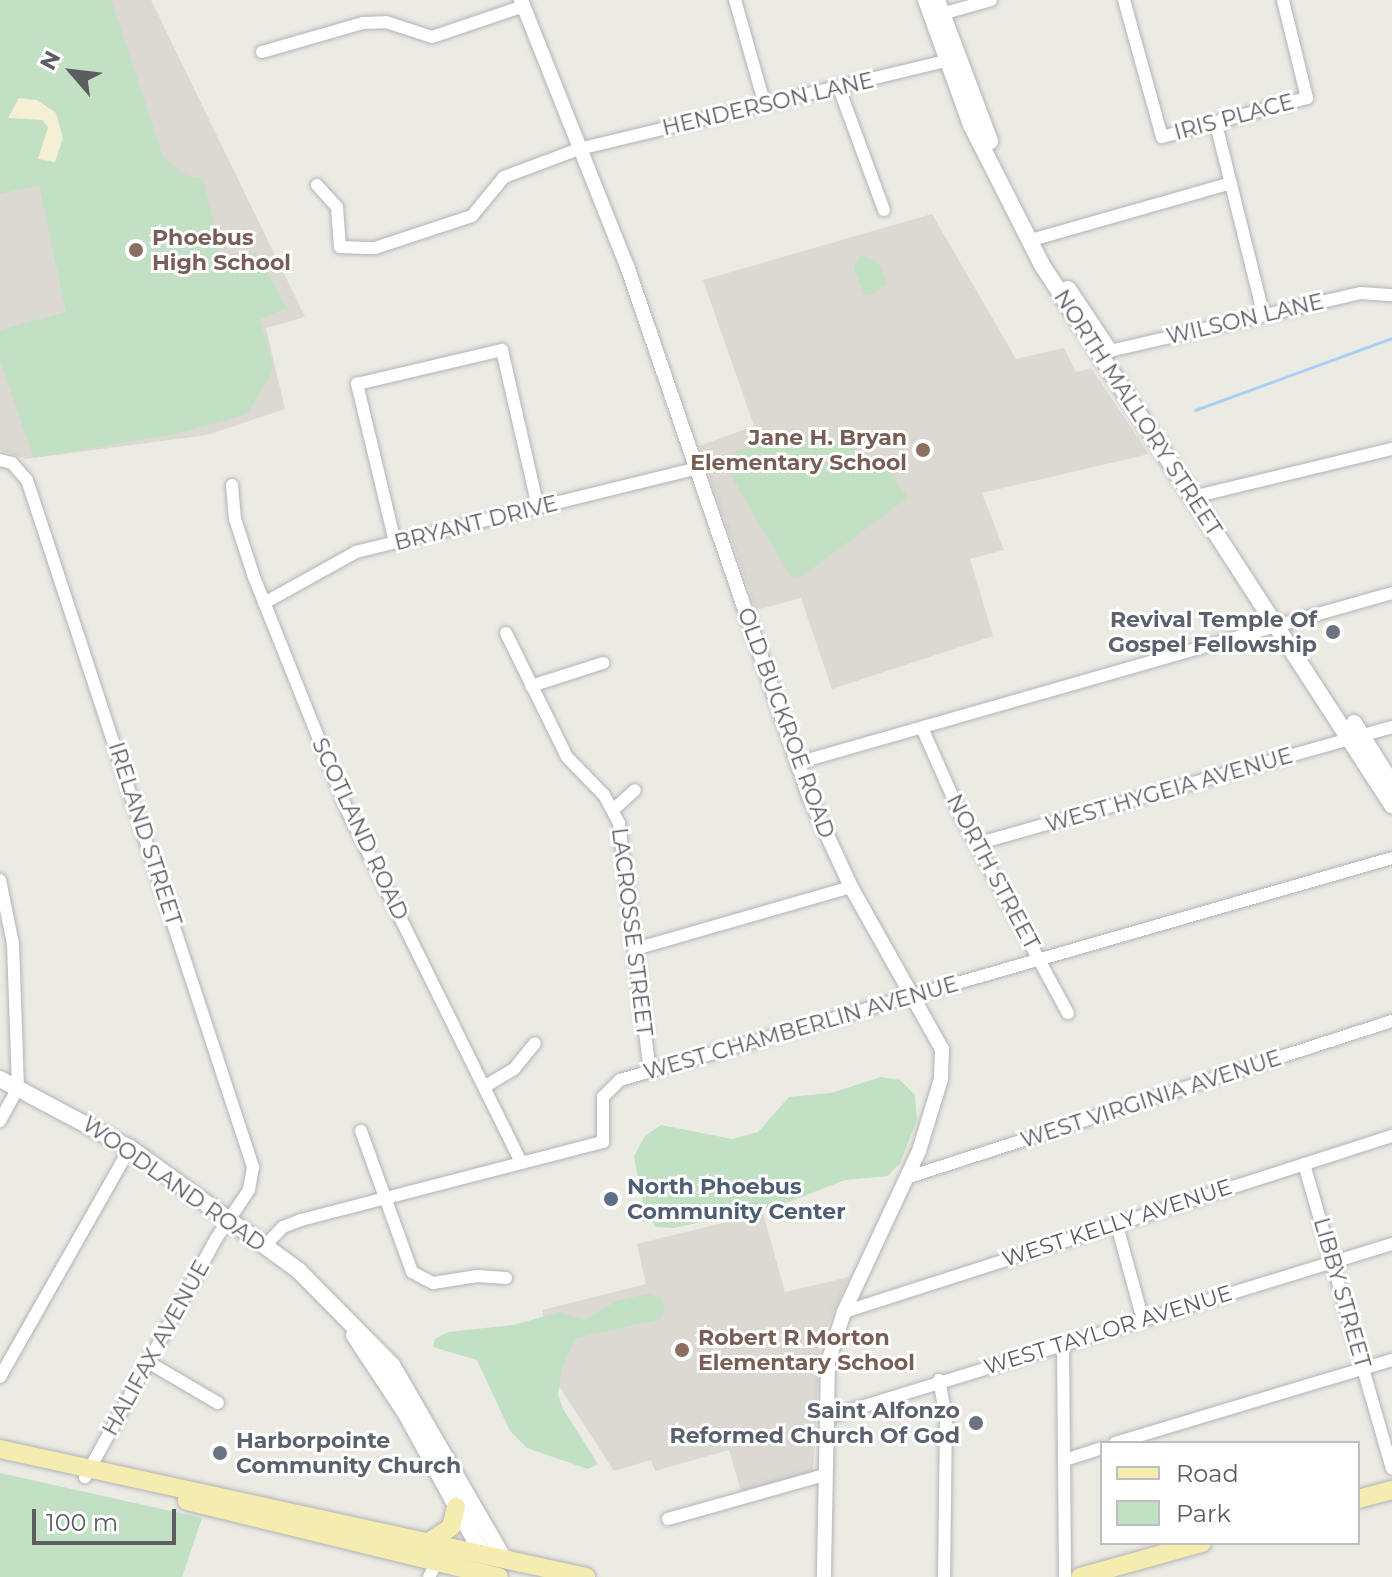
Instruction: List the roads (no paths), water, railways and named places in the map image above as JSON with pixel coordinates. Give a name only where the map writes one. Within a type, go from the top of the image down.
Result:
[{"type":"main road","name":"NORTH MALLORY STREET","points":[[926,0],[937,10],[985,158],[1033,240],[1357,737],[1392,784]]},
{"type":"main road","name":"NORTH MALLORY STREET","points":[[1357,737],[1392,805]]},
{"type":"main road","name":"WOODLAND ROAD","points":[[0,1079],[130,1148],[265,1246],[381,1350],[498,1572],[513,1577]]},
{"type":"main road","name":"WOODLAND ROAD","points":[[413,1412],[456,1507],[483,1555]]},
{"type":"main road","points":[[0,1449],[433,1569],[586,1577]]},
{"type":"main road","points":[[0,1458],[429,1542],[483,1555],[498,1572]]},
{"type":"main road","points":[[1360,1498],[1392,1490]]},
{"type":"main road","points":[[429,1542],[450,1529],[456,1507]]},
{"type":"main road","points":[[1080,1577],[1195,1545]]},
{"type":"street","points":[[735,0],[765,105]]},
{"type":"street","points":[[937,10],[991,0]]},
{"type":"street","name":"IRIS PLACE","points":[[1124,0],[1162,137],[1307,98],[1283,0]]},
{"type":"street","points":[[262,52],[363,23],[386,22],[432,37],[522,3]]},
{"type":"street","name":"OLD BUCKROE ROAD","points":[[522,3],[698,468],[797,763],[851,887],[939,1041],[943,1068],[909,1177],[844,1312],[828,1362],[824,1577]]},
{"type":"street","name":"HENDERSON LANE","points":[[317,185],[337,207],[340,247],[375,248],[467,219],[504,177],[579,149],[951,60]]},
{"type":"street","points":[[839,88],[884,210]]},
{"type":"street","points":[[1216,124],[1263,313]]},
{"type":"street","points":[[1033,240],[1231,183]]},
{"type":"street","name":"WILSON LANE","points":[[1104,353],[1263,313],[1361,293],[1392,295]]},
{"type":"street","points":[[395,542],[357,384],[502,350],[538,507]]},
{"type":"street","points":[[1198,496],[1392,449]]},
{"type":"street","name":"IRELAND STREET","points":[[0,460],[12,463],[27,480],[250,1156],[251,1184],[229,1219]]},
{"type":"street","name":"BRYANT DRIVE","points":[[264,603],[334,561],[395,542],[698,468]]},
{"type":"street","name":"SCOTLAND ROAD","points":[[232,485],[235,519],[264,603],[347,810],[520,1160]]},
{"type":"street","points":[[797,763],[1392,593]]},
{"type":"street","name":"LACROSSE STREET","points":[[506,633],[567,757],[614,809],[650,1072]]},
{"type":"street","points":[[531,686],[603,663]]},
{"type":"street","name":"WEST HYGEIA AVENUE","points":[[976,844],[1392,727]]},
{"type":"street","name":"NORTH STREET","points":[[922,728],[976,844],[1068,1013]]},
{"type":"street","points":[[614,809],[635,790]]},
{"type":"street","name":"WEST CHAMBERLIN AVENUE","points":[[265,1246],[290,1224],[520,1160],[603,1142],[607,1090],[650,1072],[1392,858]]},
{"type":"street","points":[[0,880],[13,944],[18,1088],[0,1121]]},
{"type":"street","points":[[635,949],[851,887]]},
{"type":"street","name":"WEST VIRGINIA AVENUE","points":[[909,1177],[1392,1021]]},
{"type":"street","points":[[484,1087],[518,1066],[535,1043]]},
{"type":"street","points":[[361,1131],[408,1266],[419,1278],[433,1283],[477,1276],[506,1278]]},
{"type":"street","name":"WEST KELLY AVENUE","points":[[844,1312],[1116,1222],[1392,1136]]},
{"type":"street","points":[[0,1377],[130,1148]]},
{"type":"street","name":"LIBBY STREET","points":[[1304,1164],[1392,1469]]},
{"type":"street","name":"HALIFAX AVENUE","points":[[87,1473],[229,1219]]},
{"type":"street","points":[[1116,1222],[1143,1320]]},
{"type":"street","name":"WEST TAYLOR AVENUE","points":[[825,1418],[939,1380],[1392,1244]]},
{"type":"street","points":[[1063,1344],[1065,1577]]},
{"type":"street","points":[[1122,1441],[1392,1360]]},
{"type":"street","points":[[148,1362],[218,1403]]},
{"type":"street","points":[[939,1380],[946,1416],[944,1577]]},
{"type":"street","points":[[1065,1460],[1100,1449]]},
{"type":"street","points":[[668,1519],[825,1475]]},
{"type":"waterway","points":[[1195,410],[1392,338]]},
{"type":"place","name":"Phoebus High School","points":[[136,250]]},
{"type":"place","name":"Jane H. Bryan Elementary School","points":[[923,450]]},
{"type":"place","name":"Revival Temple Of Gospel Fellowship","points":[[1333,632]]},
{"type":"place","name":"North Phoebus Community Center","points":[[611,1199]]},
{"type":"place","name":"Robert R Morton Elementary School","points":[[682,1350]]},
{"type":"place","name":"Saint Alfonzo Reformed Church Of God","points":[[976,1423]]},
{"type":"place","name":"Harborpointe Community Church","points":[[220,1453]]}]
